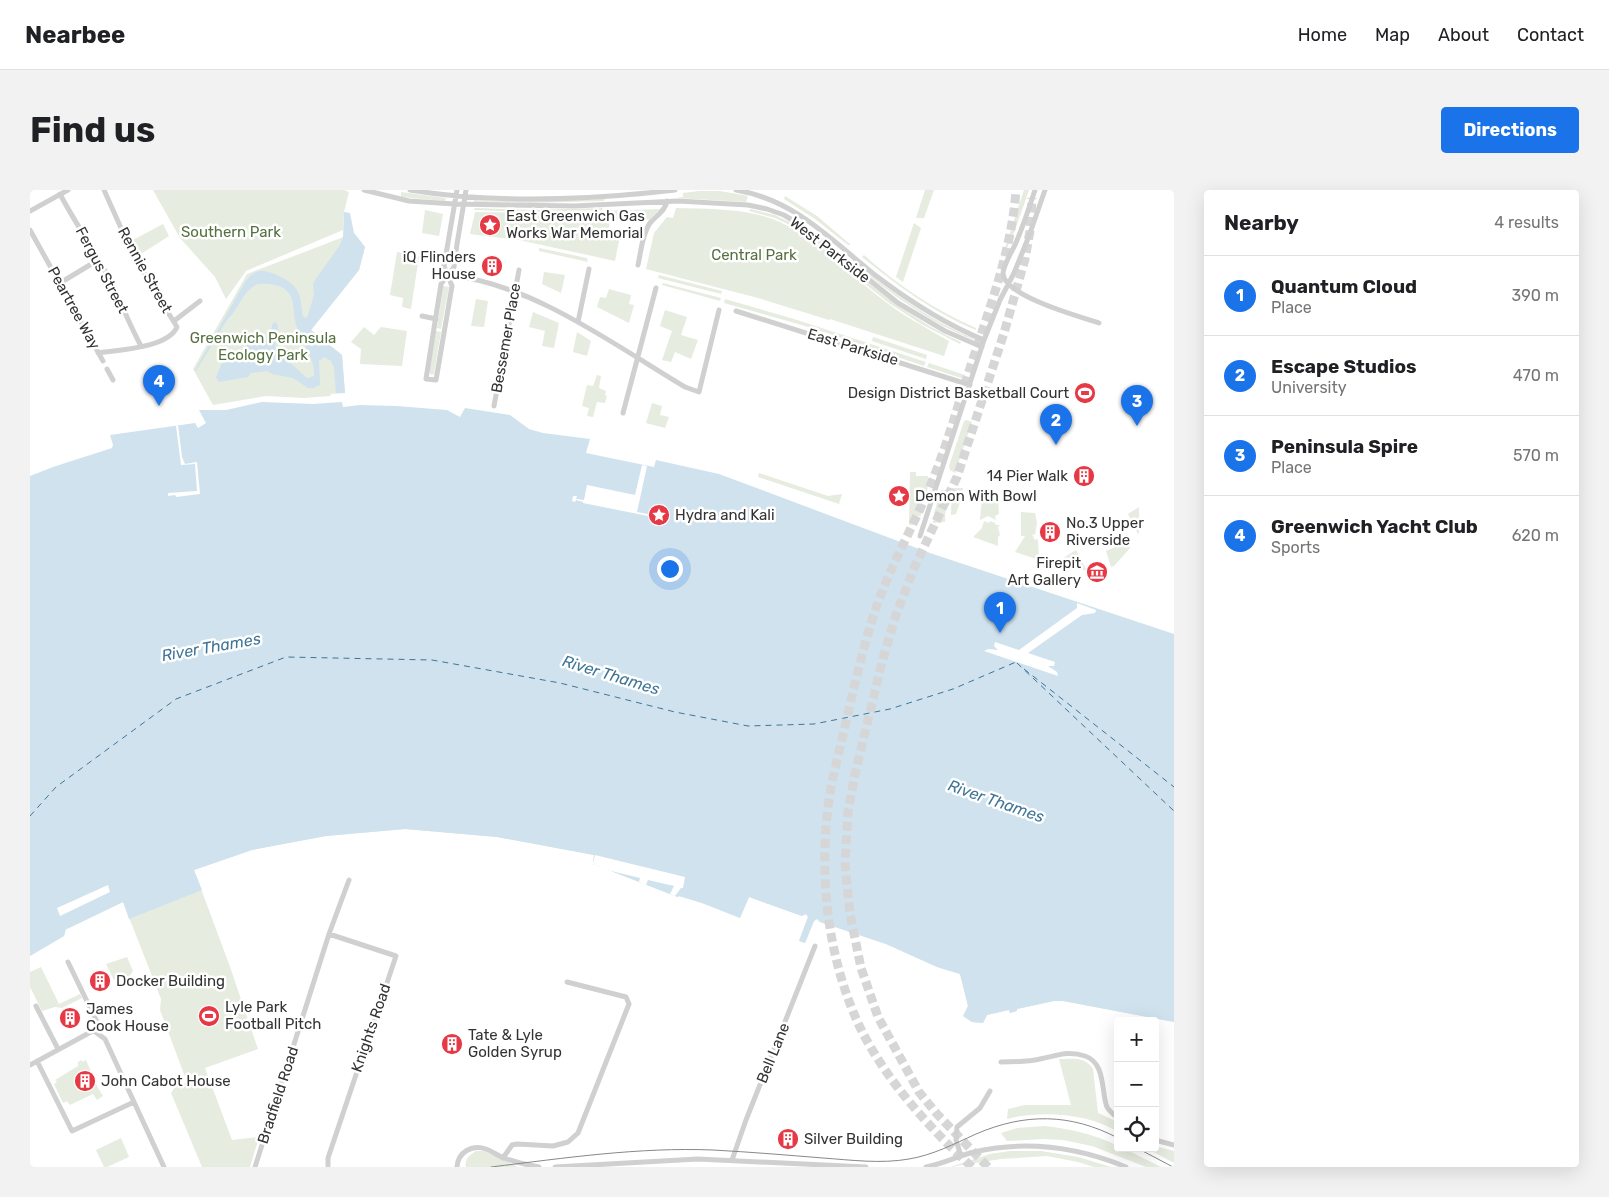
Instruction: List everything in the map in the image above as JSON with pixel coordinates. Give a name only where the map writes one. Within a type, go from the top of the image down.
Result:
[{"type":"street","name":"Rennie Street","points":[[98,353],[140,346],[162,340],[174,332],[177,327],[134,257],[104,190]]},
{"type":"street","name":"West Parkside","points":[[364,190],[408,201],[454,204],[574,206],[667,201],[748,205],[768,209],[784,215],[805,228],[898,303],[944,331],[982,347]]},
{"type":"street","points":[[410,190],[530,198],[675,190]]},
{"type":"street","name":"West Parkside","points":[[736,190],[763,197],[793,210],[815,225],[901,294],[936,316],[984,340]]},
{"type":"street","points":[[1035,190],[1003,275],[1008,284],[1029,299],[1100,323]]},
{"type":"street","points":[[920,536],[984,340],[1037,215],[1045,190]]},
{"type":"street","points":[[30,211],[64,191]]},
{"type":"street","name":"Fergus Street","points":[[64,191],[112,284],[140,346]]},
{"type":"street","points":[[638,265],[646,231],[664,208],[667,201],[656,192]]},
{"type":"street","points":[[456,193],[444,266],[448,275],[452,286],[436,380],[426,379],[441,284],[448,275],[454,268],[466,193]]},
{"type":"street","name":"Peartree Way","points":[[30,230],[102,361]]},
{"type":"street","points":[[60,283],[98,260]]},
{"type":"street","name":"Bessemer Place","points":[[494,406],[519,270]]},
{"type":"street","points":[[578,322],[589,270]]},
{"type":"street","points":[[448,275],[515,292],[578,322],[638,360],[685,387],[699,392],[719,310]]},
{"type":"street","points":[[623,413],[656,288]]},
{"type":"street","points":[[174,321],[200,301]]},
{"type":"street","name":"East Parkside","points":[[736,311],[970,385]]},
{"type":"street","points":[[422,316],[436,318]]},
{"type":"street","points":[[107,370],[113,380]]},
{"type":"street","name":"Bradfield Road","points":[[255,1167],[329,934],[349,880]]},
{"type":"street","name":"Knights Road","points":[[328,1167],[328,1158],[396,956],[329,934]]},
{"type":"street","name":"Bell Lane","points":[[732,1160],[815,946]]},
{"type":"street","points":[[68,962],[98,1022],[96,1032]]},
{"type":"street","points":[[503,1158],[512,1146],[516,1144],[553,1146],[568,1142],[578,1133],[629,1004],[626,997],[567,982]]},
{"type":"street","points":[[36,1006],[58,1049]]},
{"type":"street","points":[[30,1065],[89,1032],[96,1032],[106,1039],[164,1167]]},
{"type":"street","points":[[1001,1062],[1026,1062],[1064,1052],[1087,1056],[1094,1061],[1098,1068],[1106,1094],[1106,1105],[1110,1113],[1114,1116]]},
{"type":"street","points":[[37,1061],[72,1131],[134,1102]]},
{"type":"street","points":[[960,1156],[956,1140],[958,1127],[980,1108],[990,1091]]},
{"type":"street","points":[[1159,1141],[1174,1146]]},
{"type":"street","points":[[926,1167],[985,1150],[1041,1146],[1082,1152],[1126,1167]]},
{"type":"street","points":[[457,1167],[458,1160],[463,1153],[473,1148],[486,1149],[503,1158],[539,1167]]},
{"type":"street","points":[[555,1167],[698,1159],[866,1167]]},
{"type":"green space","name":"Southern Park","points":[[153,190],[344,190],[349,192],[344,212],[343,230],[246,271],[226,299],[215,277],[180,238]]},
{"type":"green space","points":[[925,190],[934,190],[924,218],[916,218]]},
{"type":"green space","points":[[1024,190],[1029,190],[1014,233],[1001,260]]},
{"type":"green space","points":[[720,191],[748,196],[746,202],[676,198],[683,197],[683,193]]},
{"type":"green space","points":[[401,192],[446,198],[445,201],[401,197]]},
{"type":"green space","points":[[785,196],[817,216],[851,245],[848,245],[815,219],[784,199]]},
{"type":"green space","points":[[605,199],[604,201],[530,203],[474,202],[474,200]]},
{"type":"green space","points":[[475,208],[533,210],[603,208],[602,210],[532,212],[474,210]]},
{"type":"green space","name":"Central Park","points":[[676,208],[720,209],[752,213],[794,229],[824,250],[895,309],[949,341],[944,356],[830,319],[646,269],[654,233],[667,217],[673,218]]},
{"type":"green space","points":[[660,209],[649,220],[643,218],[610,220],[608,234],[620,236],[615,261],[519,240],[470,234],[475,212],[548,213]]},
{"type":"green space","points":[[750,209],[775,215],[793,224],[894,302],[915,317],[961,342],[960,344],[921,324],[889,303],[792,226],[775,218],[749,211]]},
{"type":"green space","points":[[425,210],[443,214],[439,236],[422,233]]},
{"type":"green space","points":[[914,223],[921,228],[903,282],[896,277]]},
{"type":"green space","points":[[163,224],[169,236],[141,254],[133,240]]},
{"type":"green space","name":"Greenwich Peninsula Ecology Park","points":[[354,233],[365,247],[359,270],[311,330],[342,355],[345,393],[304,398],[266,396],[213,405],[193,369],[247,274]]},
{"type":"green space","points":[[539,248],[587,258],[588,262],[539,251]]},
{"type":"green space","points":[[397,252],[419,256],[411,309],[402,307],[403,298],[390,295]]},
{"type":"green space","points":[[864,255],[917,296],[976,328],[976,330],[916,298],[862,257]]},
{"type":"green space","points":[[850,260],[895,294],[926,314],[975,339],[957,333],[909,305]]},
{"type":"green space","points":[[544,272],[565,275],[561,293],[542,284]]},
{"type":"green space","points":[[659,275],[722,291],[721,294],[658,278]]},
{"type":"green space","points":[[663,283],[721,298],[720,301],[662,285]]},
{"type":"green space","points":[[443,286],[449,287],[441,329],[437,328]]},
{"type":"green space","points":[[609,289],[631,295],[629,304],[634,305],[629,323],[597,307],[600,297],[606,298]]},
{"type":"green space","points":[[476,299],[488,301],[484,327],[471,326]]},
{"type":"green space","points":[[725,299],[794,319],[926,362],[924,366],[812,328],[724,303]]},
{"type":"green space","points":[[665,310],[687,317],[681,335],[698,340],[691,359],[675,352],[671,362],[662,360],[672,331],[660,326]]},
{"type":"green space","points":[[533,312],[559,323],[554,348],[542,346],[545,331],[529,327]]},
{"type":"green space","points":[[364,327],[374,335],[381,327],[407,331],[402,366],[360,364],[361,349],[351,342]]},
{"type":"green space","points":[[436,331],[441,332],[434,374],[431,375],[429,370]]},
{"type":"green space","points":[[577,332],[591,341],[587,356],[573,352]]},
{"type":"green space","points":[[873,337],[927,355],[926,359],[872,341]]},
{"type":"green space","points":[[929,363],[965,375],[964,379],[927,367]]},
{"type":"green space","points":[[597,375],[601,376],[599,388],[606,391],[605,395],[607,396],[605,403],[597,402],[593,417],[587,416],[589,408],[582,406],[587,385],[593,386]]},
{"type":"green space","points":[[652,403],[662,406],[660,415],[669,417],[665,428],[646,423]]},
{"type":"green space","points":[[964,421],[972,422],[955,473],[950,470],[949,466]]},
{"type":"green space","points":[[910,472],[916,472],[916,476],[928,476],[927,498],[922,498],[922,479],[921,516],[915,516],[915,525],[909,525]]},
{"type":"green space","points":[[759,473],[828,496],[842,494],[839,504],[758,477]]},
{"type":"green space","points":[[952,488],[963,488],[956,514],[951,515]]},
{"type":"green space","points":[[941,490],[946,490],[945,522],[933,523],[934,513]]},
{"type":"green space","points":[[982,498],[998,499],[999,514],[995,516],[996,520],[988,516],[980,520]]},
{"type":"green space","points":[[1139,507],[1139,533],[1138,534],[1128,514]]},
{"type":"green space","points":[[1021,512],[1035,513],[1037,523],[1035,535],[1032,534],[1035,540],[1038,539],[1039,560],[1015,552],[1025,536],[1021,536]]},
{"type":"green space","points":[[984,521],[1000,525],[998,527],[1000,535],[998,537],[998,546],[973,537],[982,528]]},
{"type":"green space","points":[[1129,541],[1130,548],[1111,567],[1106,551]]},
{"type":"green space","points":[[1076,550],[1087,571],[1059,563],[1063,558]]},
{"type":"green space","points":[[475,804],[1158,1017],[1148,1017],[1063,1001],[1054,1001],[1017,1009],[1017,1011],[1010,1013],[1009,1010],[987,1015],[983,1023],[972,1022],[963,1016],[968,1006],[960,974],[937,967],[886,944],[820,922],[817,919],[814,921],[805,943],[799,941],[808,917],[807,915],[804,914],[802,916],[749,897],[740,918],[702,903],[675,896],[593,864],[594,855],[497,837],[405,829],[326,836],[252,850],[194,870],[258,1049],[205,1068],[232,1140],[259,1137],[250,1167],[202,1167],[171,1093],[175,1087],[187,1082],[160,1010],[161,999],[123,902],[66,929],[64,936],[30,956],[30,885]]},
{"type":"green space","points":[[127,957],[133,971],[128,977],[114,980],[106,964]]},
{"type":"green space","points":[[41,967],[59,1004],[80,994],[82,998],[62,1008],[55,1007],[42,1011],[30,987],[30,972]]},
{"type":"green space","points":[[1059,1059],[1078,1059],[1090,1065],[1093,1069],[1098,1113],[1114,1120],[1114,1130],[1093,1121],[1064,1115],[1034,1115],[1007,1119],[1008,1109],[1025,1105],[1071,1105]]},
{"type":"green space","points":[[82,1060],[82,1062],[86,1060],[103,1096],[97,1100],[93,1094],[70,1105],[67,1101],[63,1103],[54,1084],[57,1082],[55,1080],[78,1066],[78,1062]]},
{"type":"green space","points":[[1045,1126],[1073,1130],[1114,1144],[1114,1152],[1131,1152],[1161,1167],[1146,1167],[1092,1146],[1063,1140],[1007,1141],[1001,1133],[1017,1128]]},
{"type":"green space","points":[[121,1138],[129,1157],[104,1167],[96,1150]]},
{"type":"green space","points":[[1159,1147],[1174,1151],[1174,1163],[1153,1152],[1159,1152]]},
{"type":"green space","points":[[476,1151],[485,1151],[518,1167],[466,1167],[467,1159]]},
{"type":"green space","points":[[1010,1151],[1041,1151],[1078,1157],[1111,1167],[1094,1167],[1047,1156],[1001,1159],[950,1167],[990,1154]]},
{"type":"water","points":[[344,212],[350,213],[354,233],[365,247],[359,270],[311,330],[342,355],[345,393],[336,393],[334,367],[331,361],[324,357],[319,361],[320,385],[313,388],[308,388],[293,378],[272,374],[267,371],[251,373],[248,377],[219,382],[216,377],[225,356],[240,354],[247,343],[256,341],[258,333],[268,337],[271,336],[272,324],[276,322],[278,326],[275,347],[281,352],[286,350],[287,360],[307,378],[314,376],[310,356],[297,328],[290,294],[281,287],[273,285],[257,284],[248,291],[227,320],[196,371],[245,282],[255,272],[270,272],[291,283],[299,293],[303,317],[307,318],[314,295],[313,284],[340,245],[343,237]]},
{"type":"water","name":"River Thames","points":[[262,402],[313,404],[342,402],[343,407],[360,405],[396,406],[447,410],[460,417],[465,408],[510,415],[529,429],[543,433],[590,439],[586,453],[654,467],[656,460],[719,474],[930,553],[1174,634],[1174,1022],[1159,1019],[1159,1017],[1148,1017],[1063,1001],[1054,1001],[1017,1009],[1017,1011],[1010,1013],[1009,1010],[987,1015],[983,1023],[972,1022],[963,1016],[968,1006],[960,974],[937,967],[886,944],[820,922],[817,919],[814,921],[805,943],[799,941],[808,917],[806,914],[802,916],[749,897],[740,918],[702,903],[675,896],[593,864],[594,855],[497,837],[405,829],[326,836],[252,850],[194,870],[202,890],[129,919],[123,902],[66,929],[64,936],[30,956],[30,476],[112,448],[110,435],[195,423],[198,428],[206,423],[199,410],[226,410]]},
{"type":"pier","points":[[178,425],[182,457],[185,464],[197,462],[200,494],[168,496],[168,493],[197,491],[195,464],[181,465],[176,426]]},
{"type":"pier","points":[[642,465],[647,466],[637,512],[653,515],[655,509],[664,511],[662,520],[576,500],[575,502],[572,501],[573,496],[577,496],[576,499],[584,500],[587,485],[635,495]]},
{"type":"pier","points":[[1077,603],[1096,610],[1095,613],[1082,615],[1028,653],[1055,662],[1054,666],[1048,666],[1057,672],[1058,676],[984,651],[988,649],[998,650],[994,646],[995,642],[1019,650],[1077,608]]},
{"type":"pier","points":[[595,855],[685,877],[683,888],[675,896],[670,894],[674,886],[648,880],[646,885],[639,882],[640,878],[607,870],[593,864]]},
{"type":"pier","points":[[108,885],[110,892],[60,916],[57,908]]},
{"type":"ferry route","points":[[30,816],[56,787],[176,699],[286,657],[432,660],[560,683],[675,712],[748,726],[814,724],[890,709],[953,689],[1016,662]]},
{"type":"ferry route","points":[[1017,663],[1174,811]]},
{"type":"ferry route","points":[[1024,669],[1174,787]]},
{"type":"tunnel","points":[[972,1167],[908,1101],[880,1063],[858,1023],[840,973],[829,921],[826,895],[825,842],[832,780],[868,634],[883,589],[931,484],[948,438],[1000,276],[1014,212],[1016,190]]},
{"type":"tunnel","points":[[988,1167],[937,1114],[919,1092],[878,1017],[861,968],[850,914],[845,864],[848,812],[855,774],[882,662],[896,615],[914,568],[957,477],[1004,333],[1025,259],[1030,231],[1032,198]]},
{"type":"tram line","points":[[491,1167],[602,1154],[658,1150],[713,1150],[888,1161],[918,1157],[935,1152],[994,1127],[1030,1119],[1065,1120],[1082,1124],[1114,1136]]},
{"type":"tram line","points":[[1145,1152],[1173,1167]]},
{"type":"place","name":"East Greenwich Gas Works War Memorial","points":[[490,225]]},
{"type":"place","name":"iQ Flinders House","points":[[492,266]]},
{"type":"place","name":"Design District Basketball Court","points":[[1085,393]]},
{"type":"place","name":"Greenwich Yacht Club","points":[[159,406]]},
{"type":"place","name":"Peninsula Spire","points":[[1137,426]]},
{"type":"place","name":"Escape Studios","points":[[1056,445]]},
{"type":"place","name":"14 Pier Walk","points":[[1084,476]]},
{"type":"place","name":"Demon With Bowl","points":[[899,496]]},
{"type":"place","name":"Hydra and Kali","points":[[659,515]]},
{"type":"place","name":"No.3 Upper Riverside","points":[[1050,532]]},
{"type":"place","name":"Firepit Art Gallery","points":[[1097,572]]},
{"type":"place","name":"Quantum Cloud","points":[[1000,633]]},
{"type":"place","name":"Docker Building","points":[[100,981]]},
{"type":"place","name":"Lyle Park Football Pitch","points":[[209,1016]]},
{"type":"place","name":"James Cook House","points":[[70,1018]]},
{"type":"place","name":"Tate & Lyle Golden Syrup","points":[[452,1044]]},
{"type":"place","name":"John Cabot House","points":[[85,1081]]},
{"type":"place","name":"Silver Building","points":[[788,1139]]}]
